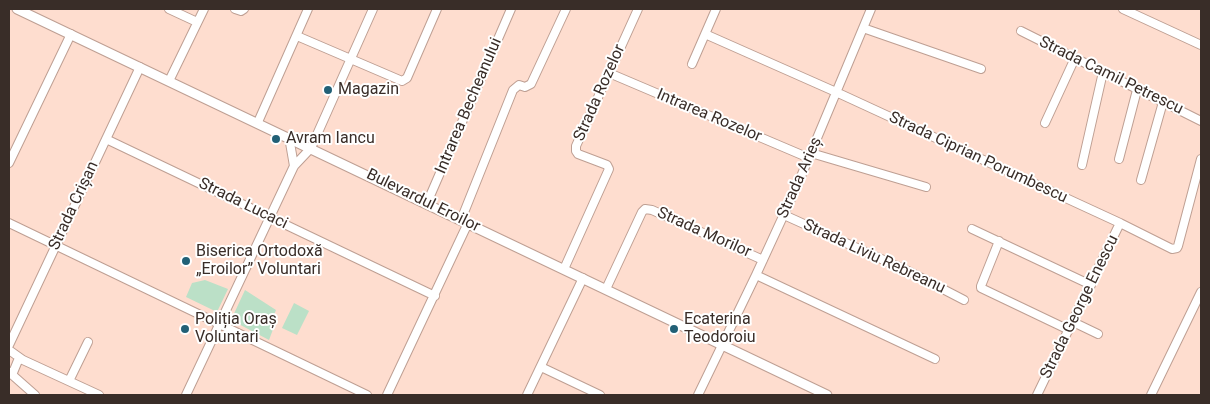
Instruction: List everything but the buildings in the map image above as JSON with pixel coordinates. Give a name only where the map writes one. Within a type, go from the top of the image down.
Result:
[{"type":"main road","name":"Bulevardul Eroilor","points":[[19,9],[827,395]]},
{"type":"street","points":[[169,9],[197,22]]},
{"type":"street","points":[[169,80],[204,9]]},
{"type":"street","points":[[235,9],[241,11],[244,9]]},
{"type":"street","points":[[258,122],[308,9]]},
{"type":"street","points":[[186,395],[294,166],[311,148],[373,9]]},
{"type":"street","points":[[297,36],[402,81],[405,80],[437,9]]},
{"type":"street","name":"Intrarea Becheanului","points":[[427,203],[511,9]]},
{"type":"street","name":"Strada Rozelor","points":[[564,269],[609,169],[607,165],[578,154],[576,146],[638,9]]},
{"type":"street","points":[[692,64],[716,9]]},
{"type":"street","name":"Strada Arieș","points":[[698,395],[784,215],[871,9]]},
{"type":"street","points":[[1124,9],[1201,46]]},
{"type":"street","points":[[387,395],[435,296],[513,90],[519,85],[525,87],[531,84],[564,12]]},
{"type":"street","points":[[863,28],[981,69]]},
{"type":"street","name":"Strada Camil Petrescu","points":[[1021,31],[1201,121]]},
{"type":"street","points":[[9,163],[71,34]]},
{"type":"street","name":"Strada Ciprian Porumbescu","points":[[705,34],[836,92],[1120,223]]},
{"type":"street","points":[[1046,123],[1075,58]]},
{"type":"street","name":"Strada Crișan","points":[[9,345],[140,67]]},
{"type":"street","points":[[1082,165],[1104,72]]},
{"type":"street","name":"Intrarea Rozelor","points":[[609,73],[810,156],[926,187]]},
{"type":"street","points":[[1119,159],[1137,90]]},
{"type":"street","points":[[1141,180],[1163,102]]},
{"type":"street","points":[[289,137],[294,166]]},
{"type":"street","name":"Strada Lucaci","points":[[106,139],[435,296]]},
{"type":"street","name":"Strada George Enescu","points":[[1038,395],[1120,223],[1172,249],[1177,248],[1201,159]]},
{"type":"street","name":"Strada Morilor","points":[[606,289],[645,209],[652,210],[763,260]]},
{"type":"street","name":"Strada Liviu Rebreanu","points":[[784,215],[908,271],[964,300]]},
{"type":"street","points":[[9,223],[367,395]]},
{"type":"street","points":[[972,229],[1091,285]]},
{"type":"street","points":[[999,242],[981,288],[1069,330]]},
{"type":"street","points":[[756,275],[935,358]]},
{"type":"street","points":[[527,395],[583,278]]},
{"type":"street","points":[[1151,395],[1201,292]]},
{"type":"street","points":[[1073,322],[1098,334]]},
{"type":"street","points":[[69,381],[88,342]]},
{"type":"street","points":[[9,350],[19,358],[99,395]]},
{"type":"street","points":[[19,358],[10,374],[35,395]]},
{"type":"street","points":[[540,367],[600,395]]},
{"type":"green space","points":[[205,280],[228,289],[217,312],[186,297],[192,283]]},
{"type":"green space","points":[[245,290],[276,310],[271,322],[275,324],[269,340],[231,320]]},
{"type":"green space","points":[[294,303],[309,311],[297,335],[282,328]]},
{"type":"place","name":"Magazin","points":[[328,90]]},
{"type":"place","name":"Avram Iancu","points":[[276,139]]},
{"type":"place","name":"Biserica Ortodoxă „Eroilor” Voluntari","points":[[186,261]]},
{"type":"place","name":"Poliția Oraș Voluntari","points":[[185,329]]},
{"type":"place","name":"Ecaterina Teodoroiu","points":[[674,329]]}]
